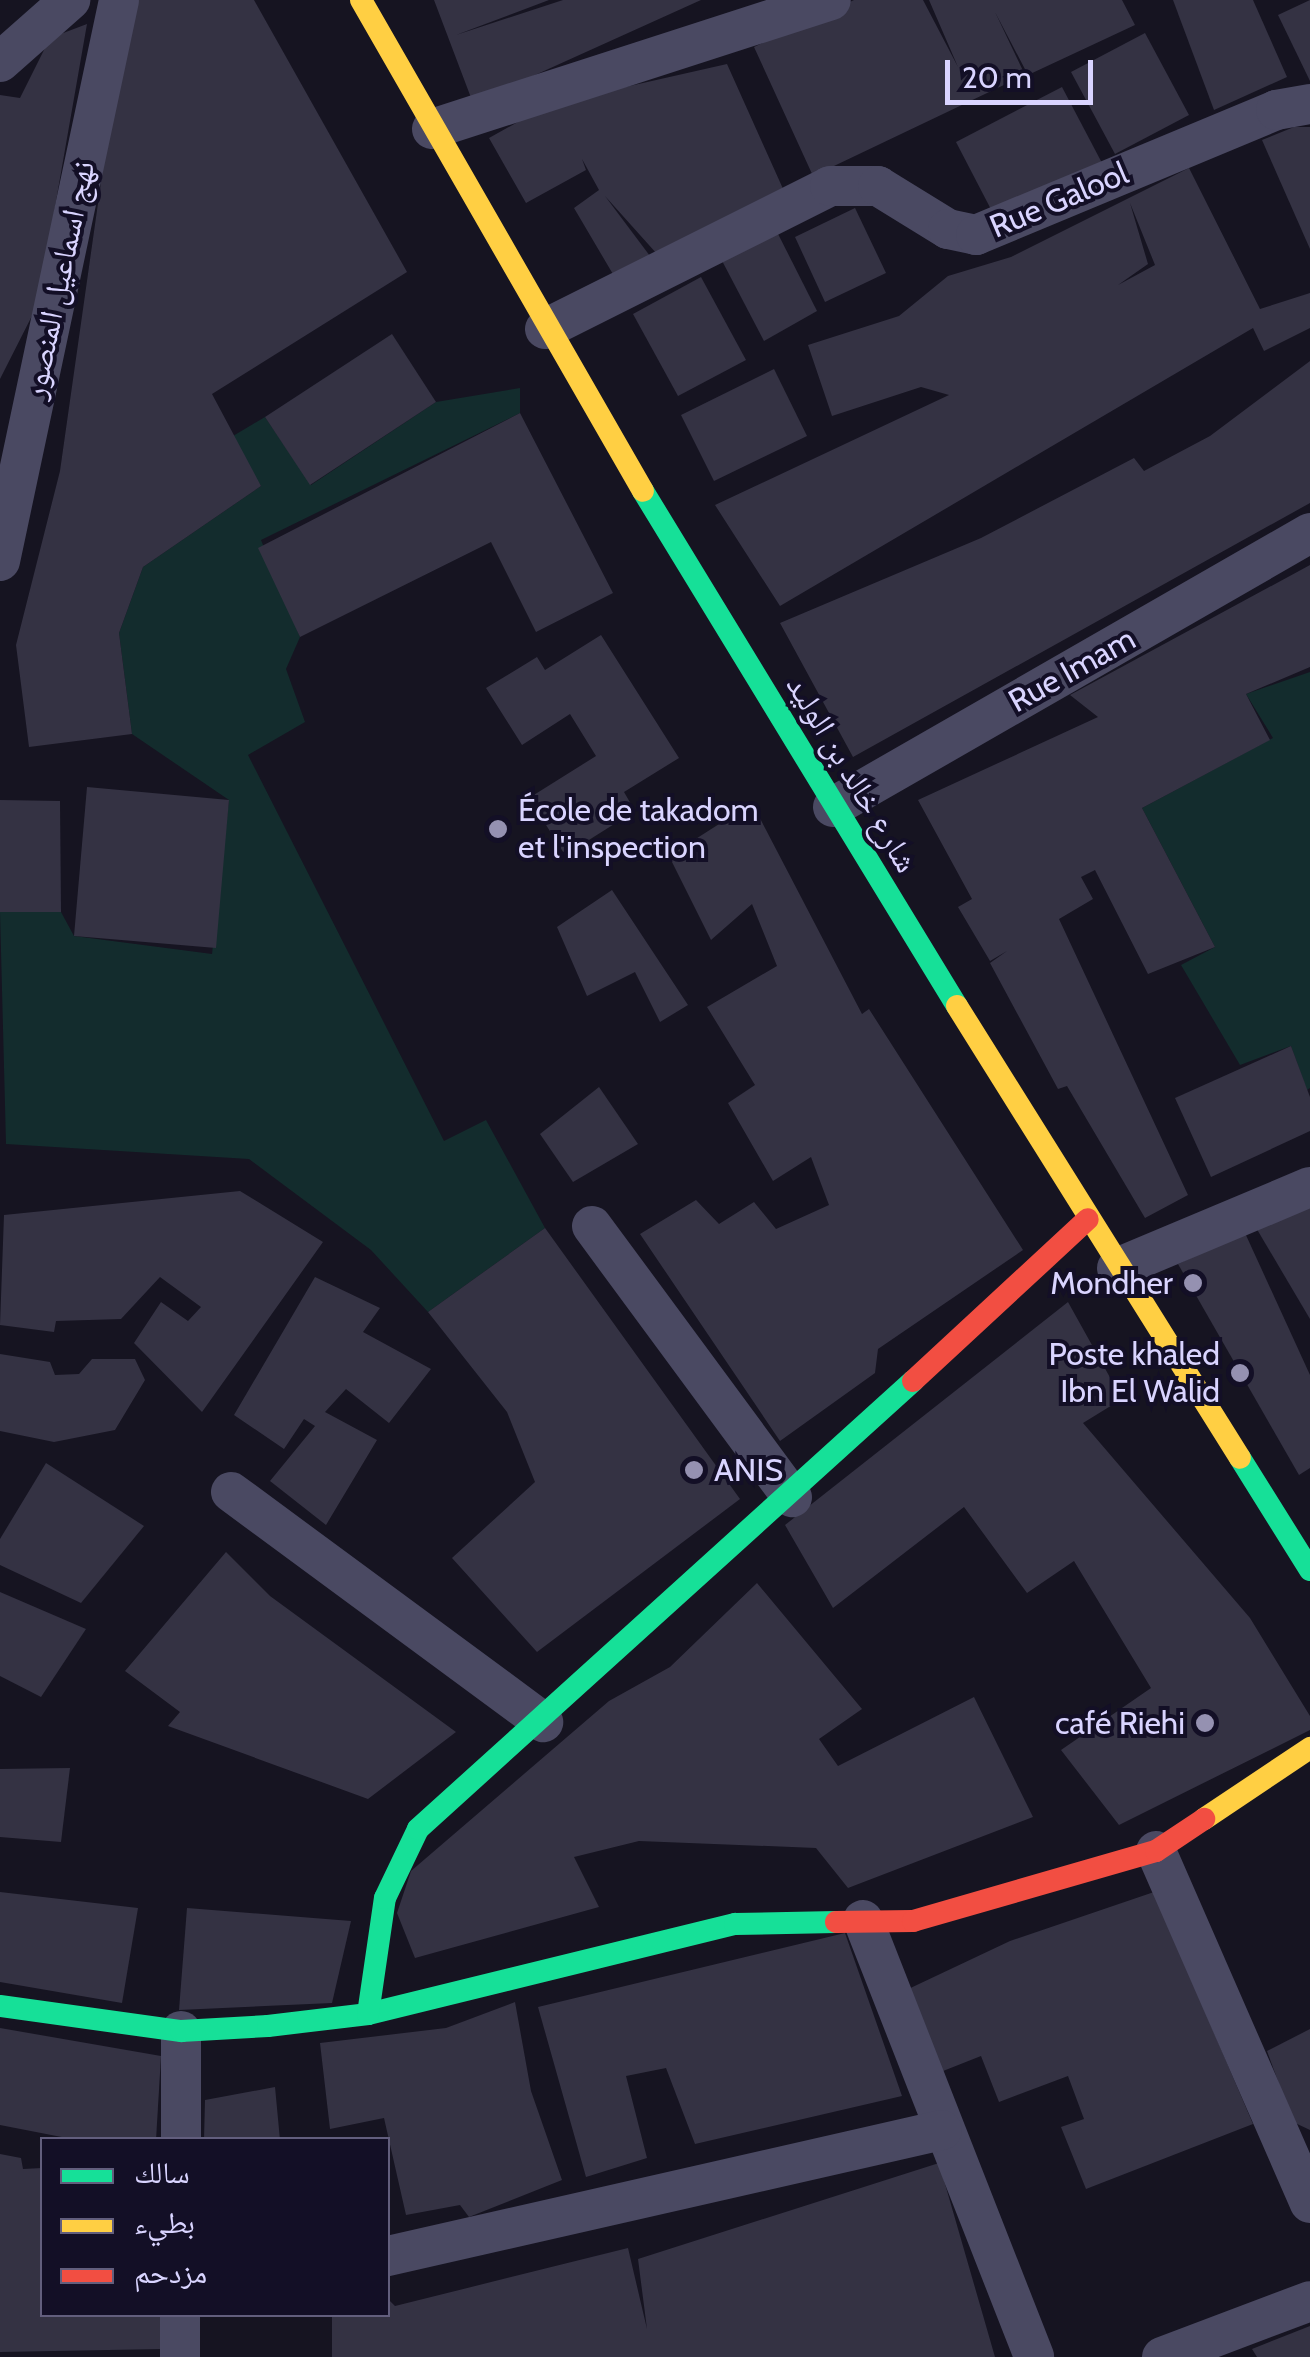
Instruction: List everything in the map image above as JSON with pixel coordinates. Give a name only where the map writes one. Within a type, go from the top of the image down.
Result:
[{"type":"street","points":[[0,62],[70,0]]},
{"type":"street","name":"نهج اسماعيل المنصور","points":[[0,562],[120,0]]},
{"type":"street","name":"شارع خالد بن الوليد","points":[[361,0],[545,329],[833,807],[1117,1268],[1310,1570]]},
{"type":"street","points":[[432,128],[832,0]]},
{"type":"street","name":"Rue Galool","points":[[545,329],[830,186],[878,186],[948,230],[976,235],[1276,110],[1310,104]]},
{"type":"street","name":"Rue Imam","points":[[833,807],[1310,533]]},
{"type":"street","points":[[1117,1268],[1310,1188]]},
{"type":"street","points":[[368,2014],[385,1898],[408,1843],[792,1497],[1088,1219]]},
{"type":"street","points":[[592,1226],[792,1497]]},
{"type":"street","points":[[231,1492],[543,1722]]},
{"type":"street","points":[[0,2006],[181,2031],[368,2014],[735,1924],[862,1920],[964,1910],[1156,1851],[1310,1748]]},
{"type":"street","points":[[1156,1851],[1310,2203]]},
{"type":"street","points":[[862,1920],[1034,2357]]},
{"type":"street","points":[[181,2031],[181,2137]]},
{"type":"street","points":[[390,2256],[942,2130]]},
{"type":"street","points":[[1162,2357],[1227,2346],[1310,2301]]},
{"type":"street","points":[[180,2317],[180,2357]]},
{"type":"green space","points":[[520,388],[520,413],[261,540],[300,637],[286,669],[305,722],[248,755],[444,1141],[486,1120],[545,1228],[428,1312],[371,1250],[249,1159],[6,1144],[0,912],[61,912],[74,936],[212,954],[229,800],[132,734],[119,633],[143,567],[261,486],[228,439],[265,417],[311,485],[436,402]]},
{"type":"green space","points":[[1310,672],[1307,1090],[1291,1046],[1240,1065],[1181,965],[1215,947],[1142,808],[1273,738],[1246,694]]},
{"type":"building","points":[[137,0],[254,0],[407,272],[212,394],[261,486],[143,567],[119,633],[132,734],[29,747],[16,645],[60,471],[110,119]]},
{"type":"building","points":[[434,0],[549,0],[456,35],[563,0],[701,0],[473,103]]},
{"type":"building","points":[[854,0],[923,0],[958,67],[929,0],[1122,0],[1135,25],[1028,75],[995,12],[1025,75],[813,176],[754,47]]},
{"type":"building","points":[[1173,0],[1253,0],[1287,77],[1214,110]]},
{"type":"building","points":[[1310,0],[1310,81],[1278,15]]},
{"type":"building","points":[[87,24],[38,304],[0,379],[0,95],[20,98],[50,38]]},
{"type":"building","points":[[1145,33],[1189,115],[1115,154],[1071,72]]},
{"type":"building","points":[[727,64],[784,191],[657,254],[605,196],[653,260],[617,281],[574,208],[599,190],[582,159],[586,170],[526,203],[489,138],[550,104]]},
{"type":"building","points":[[1062,87],[1102,163],[996,219],[956,142]]},
{"type":"building","points":[[1294,127],[1310,127],[1310,249],[1262,140]]},
{"type":"building","points":[[1189,168],[1260,309],[1310,293],[1310,328],[1264,351],[1253,328],[780,606],[715,505],[949,395],[921,387],[832,416],[808,345],[899,316],[948,276],[1011,257]],"holes":[[[1130,203],[1155,265],[1118,285],[1148,264]]]},
{"type":"building","points":[[855,208],[886,273],[825,302],[795,237]]},
{"type":"building","points":[[772,222],[817,311],[764,341],[719,255]]},
{"type":"building","points":[[701,277],[746,360],[678,396],[633,314]]},
{"type":"building","points":[[392,334],[436,402],[310,485],[265,417]]},
{"type":"building","points":[[1310,361],[1310,503],[853,757],[780,623],[981,538],[1134,458],[1144,471],[1210,436]]},
{"type":"building","points":[[774,369],[807,436],[714,481],[681,415]]},
{"type":"building","points":[[520,413],[613,593],[536,632],[491,542],[300,637],[258,548]]},
{"type":"building","points":[[1310,565],[1310,667],[1246,694],[1270,740],[1142,808],[1215,947],[1148,974],[1095,870],[1081,877],[1093,899],[1059,919],[1188,1195],[1145,1218],[1067,1086],[1058,1089],[990,963],[1007,951],[990,961],[958,907],[972,899],[918,800],[1098,717],[1070,695]]},
{"type":"building","points":[[601,635],[679,758],[624,792],[635,811],[565,855],[529,798],[596,756],[570,714],[522,745],[486,688],[537,657],[545,670]]},
{"type":"building","points":[[87,787],[229,800],[216,948],[74,936]]},
{"type":"building","points":[[0,800],[60,801],[61,912],[0,912]]},
{"type":"building","points":[[752,803],[862,1014],[869,1009],[1023,1250],[878,1349],[875,1373],[780,1441],[640,1234],[696,1200],[719,1224],[754,1202],[776,1229],[829,1205],[811,1157],[773,1181],[728,1103],[755,1085],[707,1007],[777,966],[752,904],[711,940],[669,856]]},
{"type":"building","points":[[612,890],[688,1005],[660,1022],[635,972],[587,996],[557,927]]},
{"type":"building","points":[[1291,1046],[1310,1097],[1310,1131],[1211,1177],[1175,1098]]},
{"type":"building","points":[[599,1087],[638,1144],[573,1182],[540,1134]]},
{"type":"building","points":[[240,1191],[323,1242],[202,1412],[134,1343],[161,1302],[188,1321],[201,1307],[160,1277],[121,1319],[56,1321],[54,1332],[0,1325],[4,1215]]},
{"type":"building","points":[[1310,1206],[1310,1319],[1255,1226]]},
{"type":"building","points":[[545,1228],[740,1499],[537,1652],[452,1558],[535,1482],[507,1412],[428,1312]]},
{"type":"building","points":[[1245,1233],[1310,1375],[1310,1468],[1299,1475],[1178,1264]]},
{"type":"building","points":[[315,1277],[380,1308],[363,1332],[431,1369],[389,1423],[346,1389],[325,1412],[377,1440],[326,1525],[270,1481],[315,1426],[304,1419],[284,1449],[234,1415]]},
{"type":"building","points":[[1068,1302],[1122,1399],[1083,1423],[1250,1618],[1310,1716],[1310,1730],[1119,1825],[1061,1750],[1151,1688],[1074,1561],[1027,1593],[964,1507],[833,1608],[785,1525]]},
{"type":"building","points":[[0,1354],[50,1362],[55,1375],[79,1374],[92,1359],[135,1359],[145,1380],[115,1430],[54,1442],[0,1431]]},
{"type":"building","points":[[46,1463],[144,1526],[81,1603],[0,1565],[0,1539]]},
{"type":"building","points":[[226,1552],[270,1596],[456,1732],[368,1799],[168,1726],[180,1712],[125,1671]]},
{"type":"building","points":[[757,1583],[862,1709],[819,1739],[838,1766],[974,1697],[1033,1817],[848,1888],[816,1848],[639,1841],[574,1857],[599,1907],[415,1958],[397,1913],[411,1871],[609,1701],[670,1667]]},
{"type":"building","points":[[0,1592],[86,1629],[41,1697],[0,1676]]},
{"type":"building","points":[[70,1768],[61,1842],[0,1837],[0,1769]]},
{"type":"building","points":[[0,1892],[138,1908],[122,2003],[0,1982]]},
{"type":"building","points":[[1154,1892],[1253,2124],[1086,2189],[1061,2127],[1084,2119],[1068,2076],[999,2102],[981,2056],[938,2073],[902,1992],[1010,1941]]},
{"type":"building","points":[[187,1908],[351,1921],[332,2003],[179,2010]]},
{"type":"building","points":[[845,1933],[902,2096],[695,2144],[666,2068],[626,2076],[647,2158],[586,2177],[538,2007]]},
{"type":"building","points":[[515,2002],[531,2091],[562,2180],[469,2217],[460,2205],[406,2215],[384,2118],[330,2129],[320,2043],[446,2028]]},
{"type":"building","points":[[0,2028],[161,2056],[156,2137],[62,2137],[0,2125]]},
{"type":"building","points":[[1310,2029],[1310,2130],[1293,2122],[1267,2051]]},
{"type":"building","points":[[275,2087],[280,2137],[204,2137],[205,2100]]},
{"type":"building","points":[[0,2154],[21,2158],[23,2169],[40,2168],[40,2317],[163,2317],[162,2349],[0,2352]]},
{"type":"building","points":[[939,2163],[995,2357],[332,2357],[332,2317],[390,2317],[390,2301],[395,2306],[628,2248],[647,2329],[638,2259]]},
{"type":"building","points":[[1310,2326],[1310,2357],[1257,2357],[1252,2349]]},
{"type":"traffic: fast","points":[[643,491],[957,1006]]},
{"type":"traffic: fast","points":[[368,2014],[385,1898],[418,1829],[913,1381]]},
{"type":"traffic: fast","points":[[1240,1458],[1310,1570]]},
{"type":"traffic: fast","points":[[0,2006],[181,2031],[268,2026],[368,2014],[735,1924],[836,1922]]},
{"type":"traffic: slow","points":[[361,0],[643,491]]},
{"type":"traffic: slow","points":[[957,1006],[1240,1458]]},
{"type":"traffic: slow","points":[[1204,1819],[1310,1748]]},
{"type":"traffic: jam","points":[[913,1381],[1088,1219]]},
{"type":"traffic: jam","points":[[836,1922],[913,1921],[1156,1851],[1204,1819]]},
{"type":"place","name":"École de takadom et l'inspection","points":[[498,829]]},
{"type":"place","name":"Mondher","points":[[1193,1283]]},
{"type":"place","name":"Poste khaled Ibn El Walid","points":[[1240,1373]]},
{"type":"place","name":"ANIS","points":[[694,1470]]},
{"type":"place","name":"café Riehi","points":[[1205,1723]]}]
